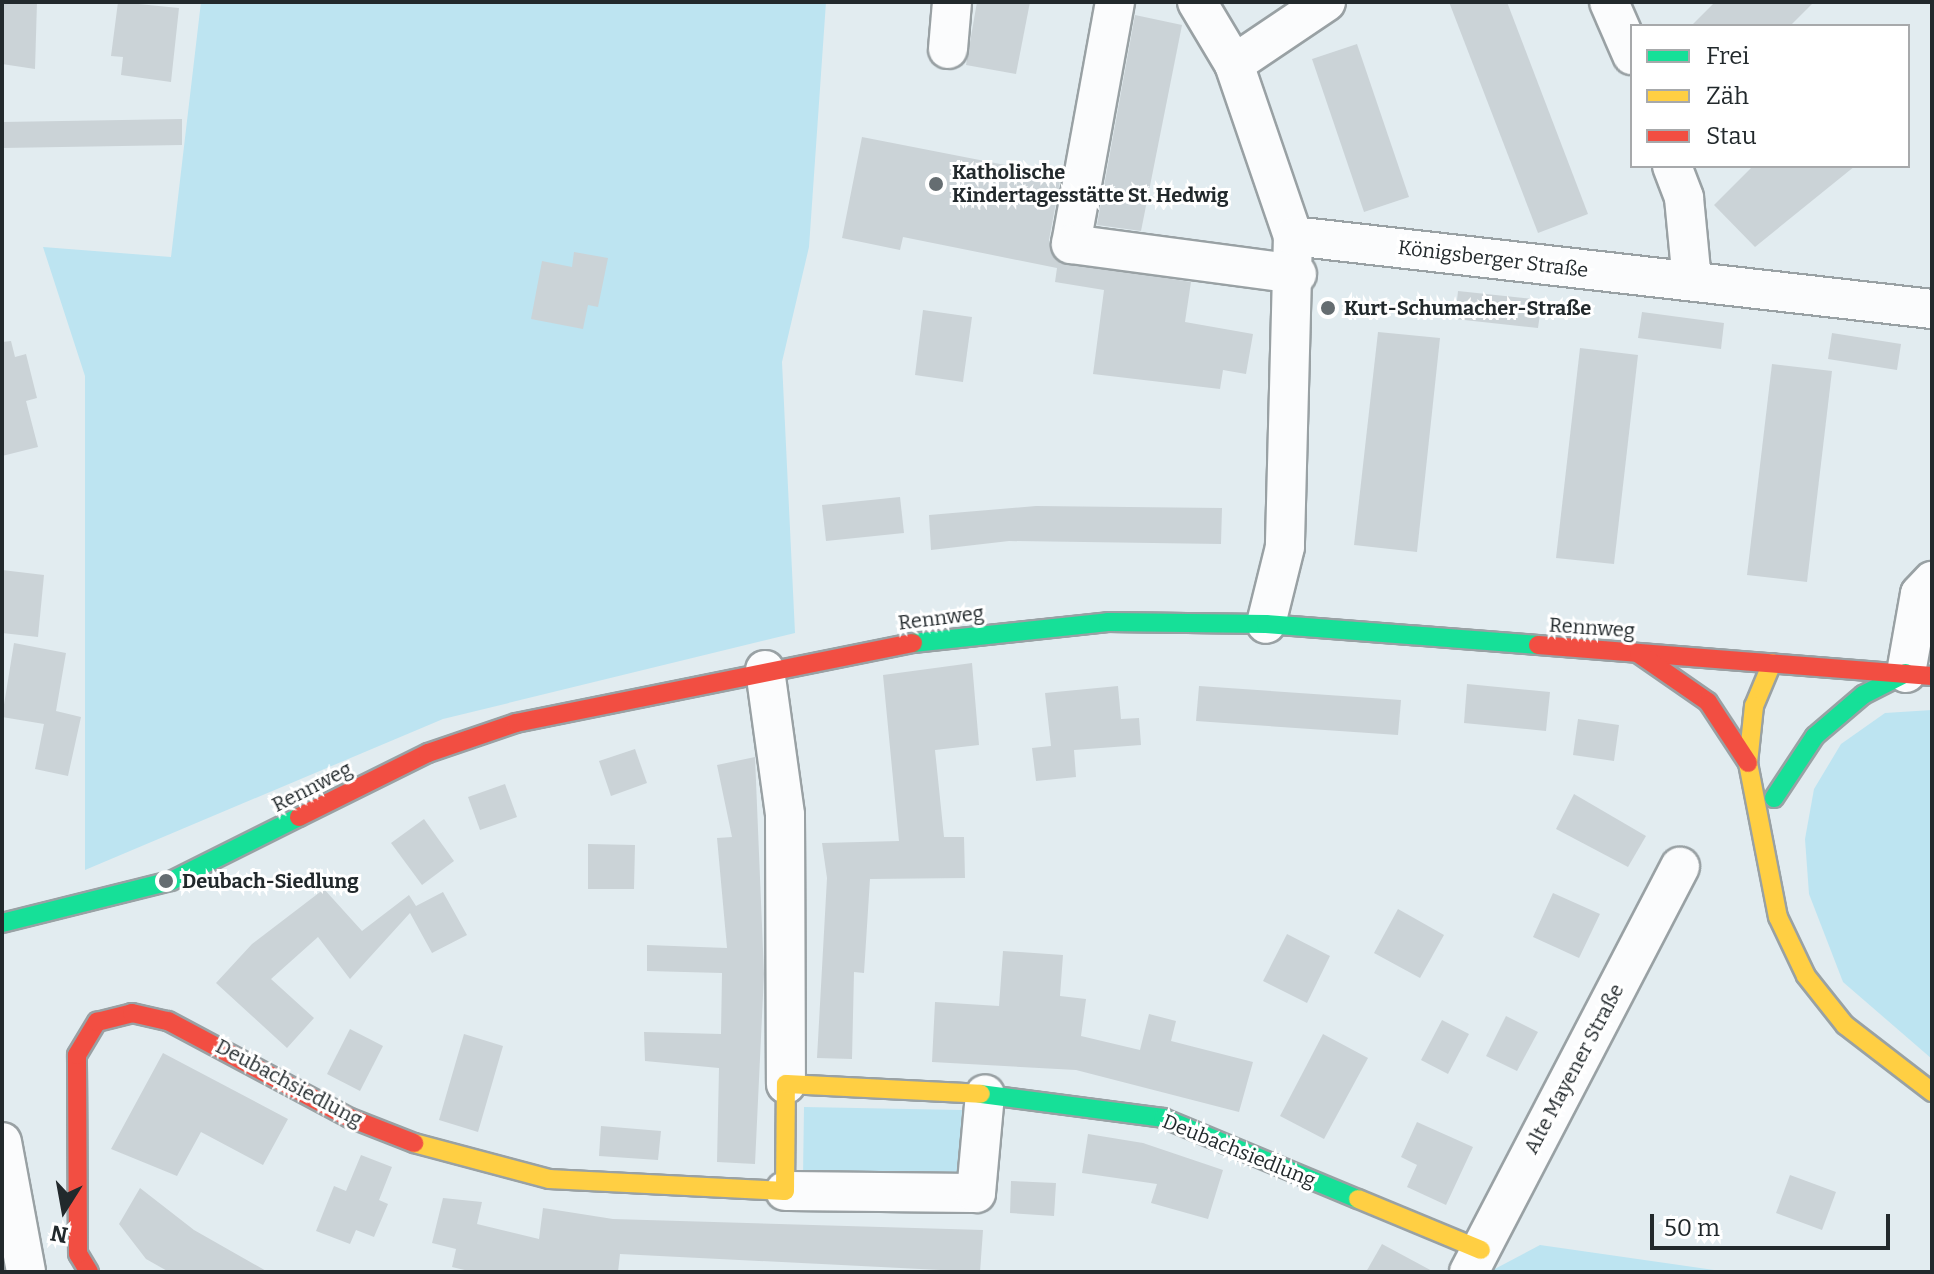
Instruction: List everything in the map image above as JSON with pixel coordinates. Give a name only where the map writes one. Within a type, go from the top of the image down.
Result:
[{"type":"main road","name":"Rennweg","points":[[2,923],[171,881],[450,744],[765,670],[925,641],[1108,622],[1266,624],[1919,674]]},
{"type":"main road","points":[[1639,654],[1708,702],[1748,763]]},
{"type":"main road","points":[[1772,663],[1779,708]]},
{"type":"main road","points":[[1772,663],[1754,706],[1748,763],[1770,885],[1790,948],[1825,1003],[1870,1048],[1932,1092]]},
{"type":"main road","points":[[1774,798],[1833,719],[1919,674]]},
{"type":"main road","points":[[1770,885],[1777,753]]},
{"type":"main road","name":"Deubachsiedlung","points":[[89,1272],[78,1254],[77,1055],[97,1022],[132,1013],[168,1021],[350,1118],[450,1157],[549,1179],[785,1191]]},
{"type":"main road","points":[[785,1191],[786,1084]]},
{"type":"main road","name":"Deubachsiedlung","points":[[786,1084],[985,1094],[1163,1118],[1475,1261]]},
{"type":"street","points":[[948,49],[952,2]]},
{"type":"street","points":[[1115,2],[1071,244],[1297,274]]},
{"type":"street","points":[[1197,2],[1234,64],[1293,236],[1297,274],[1285,547],[1266,624]]},
{"type":"street","points":[[1234,64],[1326,2]]},
{"type":"street","points":[[1609,2],[1630,50]]},
{"type":"street","points":[[1673,168],[1684,198],[1692,281]]},
{"type":"street","name":"Königsberger Straße","points":[[1293,236],[1932,309]]},
{"type":"street","points":[[1919,674],[1926,588]]},
{"type":"street","points":[[765,670],[785,815],[786,1084]]},
{"type":"street","name":"Alte Mayener Straße","points":[[1475,1261],[1680,867]]},
{"type":"street","name":"Deubachsiedlung","points":[[785,1191],[976,1193],[985,1094]]},
{"type":"street","points":[[2,1142],[26,1272]]},
{"type":"shaded area","points":[[201,2],[826,2],[809,247],[782,362],[795,633],[443,719],[85,870],[85,376],[43,247],[171,257]]},
{"type":"shaded area","points":[[1932,710],[1932,1059],[1843,982],[1809,894],[1805,839],[1814,789],[1841,744],[1885,713]]},
{"type":"shaded area","points":[[804,1107],[962,1110],[961,1179],[803,1176]]},
{"type":"shaded area","points":[[1540,1245],[1728,1272],[1489,1272]]},
{"type":"building","points":[[2,2],[37,2],[35,69],[2,64]]},
{"type":"building","points":[[118,2],[179,8],[171,82],[121,75],[123,57],[111,56]]},
{"type":"building","points":[[977,2],[1030,2],[1016,74],[966,65]]},
{"type":"building","points":[[1449,2],[1507,2],[1588,214],[1538,233]]},
{"type":"building","points":[[1715,2],[1814,2],[1792,24],[1693,24]]},
{"type":"building","points":[[1135,15],[1182,25],[1141,231],[1097,225]]},
{"type":"building","points":[[1357,44],[1409,197],[1364,212],[1312,59]]},
{"type":"building","points":[[182,119],[182,145],[2,148],[2,122]]},
{"type":"building","points":[[862,137],[1061,176],[1049,240],[1057,261],[1191,282],[1185,322],[1253,334],[1246,374],[1223,370],[1220,389],[1093,374],[1104,290],[1055,282],[1057,268],[903,237],[900,250],[842,238]]},
{"type":"building","points":[[1751,168],[1853,168],[1755,247],[1714,205]]},
{"type":"building","points":[[574,252],[608,258],[598,307],[588,305],[583,329],[531,319],[542,261],[572,267]]},
{"type":"building","points":[[1458,291],[1542,300],[1538,328],[1455,319]]},
{"type":"building","points":[[923,310],[972,317],[963,382],[915,375]]},
{"type":"building","points":[[1642,312],[1724,323],[1721,349],[1638,338]]},
{"type":"building","points":[[1378,332],[1440,338],[1417,552],[1354,545]]},
{"type":"building","points":[[1832,333],[1901,344],[1897,370],[1828,359]]},
{"type":"building","points":[[11,341],[15,357],[26,354],[37,398],[26,401],[38,447],[2,456],[2,342]]},
{"type":"building","points":[[1580,348],[1638,355],[1614,564],[1556,558]]},
{"type":"building","points":[[1772,364],[1832,371],[1807,582],[1747,575]]},
{"type":"building","points":[[900,497],[904,533],[826,541],[822,505]]},
{"type":"building","points":[[1036,506],[1222,508],[1221,544],[1009,541],[931,550],[929,515]]},
{"type":"building","points":[[2,570],[44,575],[38,637],[2,633]]},
{"type":"building","points":[[14,643],[66,653],[56,711],[81,717],[68,776],[35,769],[44,724],[2,717]]},
{"type":"building","points":[[972,663],[979,745],[935,750],[944,837],[964,837],[965,878],[870,879],[864,973],[854,972],[852,1059],[817,1058],[827,878],[822,843],[899,841],[883,675]]},
{"type":"building","points":[[1467,684],[1550,692],[1546,731],[1464,723]]},
{"type":"building","points":[[1118,686],[1121,719],[1139,718],[1141,745],[1074,750],[1076,777],[1036,781],[1032,748],[1051,746],[1045,693]]},
{"type":"building","points":[[1199,686],[1401,700],[1398,735],[1196,721]]},
{"type":"building","points":[[1578,719],[1619,725],[1614,761],[1573,755]]},
{"type":"building","points":[[635,749],[647,783],[611,796],[599,761]]},
{"type":"building","points":[[755,757],[764,974],[755,1164],[717,1162],[719,1068],[645,1061],[644,1032],[721,1034],[722,973],[647,971],[647,945],[727,948],[717,838],[732,837],[717,765]]},
{"type":"building","points":[[505,784],[517,817],[480,830],[468,797]]},
{"type":"building","points":[[1574,794],[1646,836],[1628,867],[1556,829]]},
{"type":"building","points":[[424,819],[454,861],[422,885],[391,843]]},
{"type":"building","points":[[588,844],[635,845],[634,889],[588,889]]},
{"type":"building","points":[[324,889],[362,931],[409,895],[416,906],[443,892],[467,935],[432,953],[410,913],[350,979],[318,937],[271,979],[314,1018],[287,1048],[216,983],[252,944]]},
{"type":"building","points":[[1553,893],[1600,914],[1579,958],[1533,937]]},
{"type":"building","points":[[1398,909],[1444,935],[1420,978],[1374,953]]},
{"type":"building","points":[[1287,934],[1330,956],[1307,1003],[1263,981]]},
{"type":"building","points":[[1003,951],[1063,955],[1060,996],[1086,999],[1081,1036],[1140,1050],[1149,1014],[1176,1021],[1171,1041],[1253,1062],[1239,1112],[1076,1070],[932,1062],[935,1002],[999,1006]]},
{"type":"building","points":[[1506,1016],[1538,1032],[1517,1071],[1486,1056]]},
{"type":"building","points":[[1442,1020],[1469,1034],[1448,1074],[1421,1060]]},
{"type":"building","points":[[350,1029],[383,1046],[360,1091],[327,1074]]},
{"type":"building","points":[[464,1034],[503,1046],[478,1132],[439,1120]]},
{"type":"building","points":[[1323,1034],[1368,1058],[1324,1139],[1280,1116]]},
{"type":"building","points":[[163,1053],[288,1119],[263,1165],[201,1132],[177,1176],[111,1149]]},
{"type":"building","points":[[1417,1122],[1473,1147],[1446,1205],[1407,1187],[1417,1165],[1401,1157]]},
{"type":"building","points":[[601,1126],[661,1131],[658,1160],[599,1156]]},
{"type":"building","points":[[1088,1134],[1143,1143],[1223,1170],[1208,1219],[1151,1203],[1157,1184],[1082,1173]]},
{"type":"building","points":[[361,1155],[392,1167],[379,1200],[388,1204],[374,1237],[356,1230],[350,1244],[316,1231],[334,1186],[346,1191]]},
{"type":"building","points":[[1790,1175],[1836,1192],[1822,1230],[1776,1213]]},
{"type":"building","points":[[1011,1181],[1056,1183],[1054,1216],[1010,1213]]},
{"type":"building","points":[[140,1188],[194,1230],[268,1272],[169,1272],[146,1259],[119,1224]]},
{"type":"building","points":[[443,1198],[482,1202],[477,1224],[539,1239],[543,1208],[613,1219],[983,1230],[980,1272],[620,1254],[618,1272],[473,1272],[452,1267],[456,1249],[432,1243]]},
{"type":"building","points":[[1382,1244],[1434,1272],[1366,1272]]},
{"type":"traffic: fast","points":[[913,643],[1108,622],[1266,624],[1538,645]]},
{"type":"traffic: fast","points":[[1774,798],[1815,736],[1863,695],[1906,673]]},
{"type":"traffic: fast","points":[[2,923],[171,881],[299,817]]},
{"type":"traffic: fast","points":[[981,1094],[1163,1118],[1358,1199]]},
{"type":"traffic: slow","points":[[1772,663],[1754,706],[1748,763],[1778,917],[1806,976],[1845,1025],[1932,1092]]},
{"type":"traffic: slow","points":[[414,1143],[549,1179],[785,1191],[786,1084],[981,1094]]},
{"type":"traffic: slow","points":[[1358,1199],[1481,1250]]},
{"type":"traffic: jam","points":[[299,817],[428,753],[516,723],[913,643]]},
{"type":"traffic: jam","points":[[1538,645],[1932,676]]},
{"type":"traffic: jam","points":[[1639,654],[1708,702],[1748,763]]},
{"type":"traffic: jam","points":[[89,1272],[78,1254],[77,1055],[97,1022],[132,1013],[168,1021],[350,1118],[414,1143]]},
{"type":"place","name":"Katholische Kindertagesstätte St. Hedwig","points":[[936,184]]},
{"type":"place","name":"Kurt-Schumacher-Straße","points":[[1328,308]]},
{"type":"place","name":"Deubach-Siedlung","points":[[166,881]]}]
